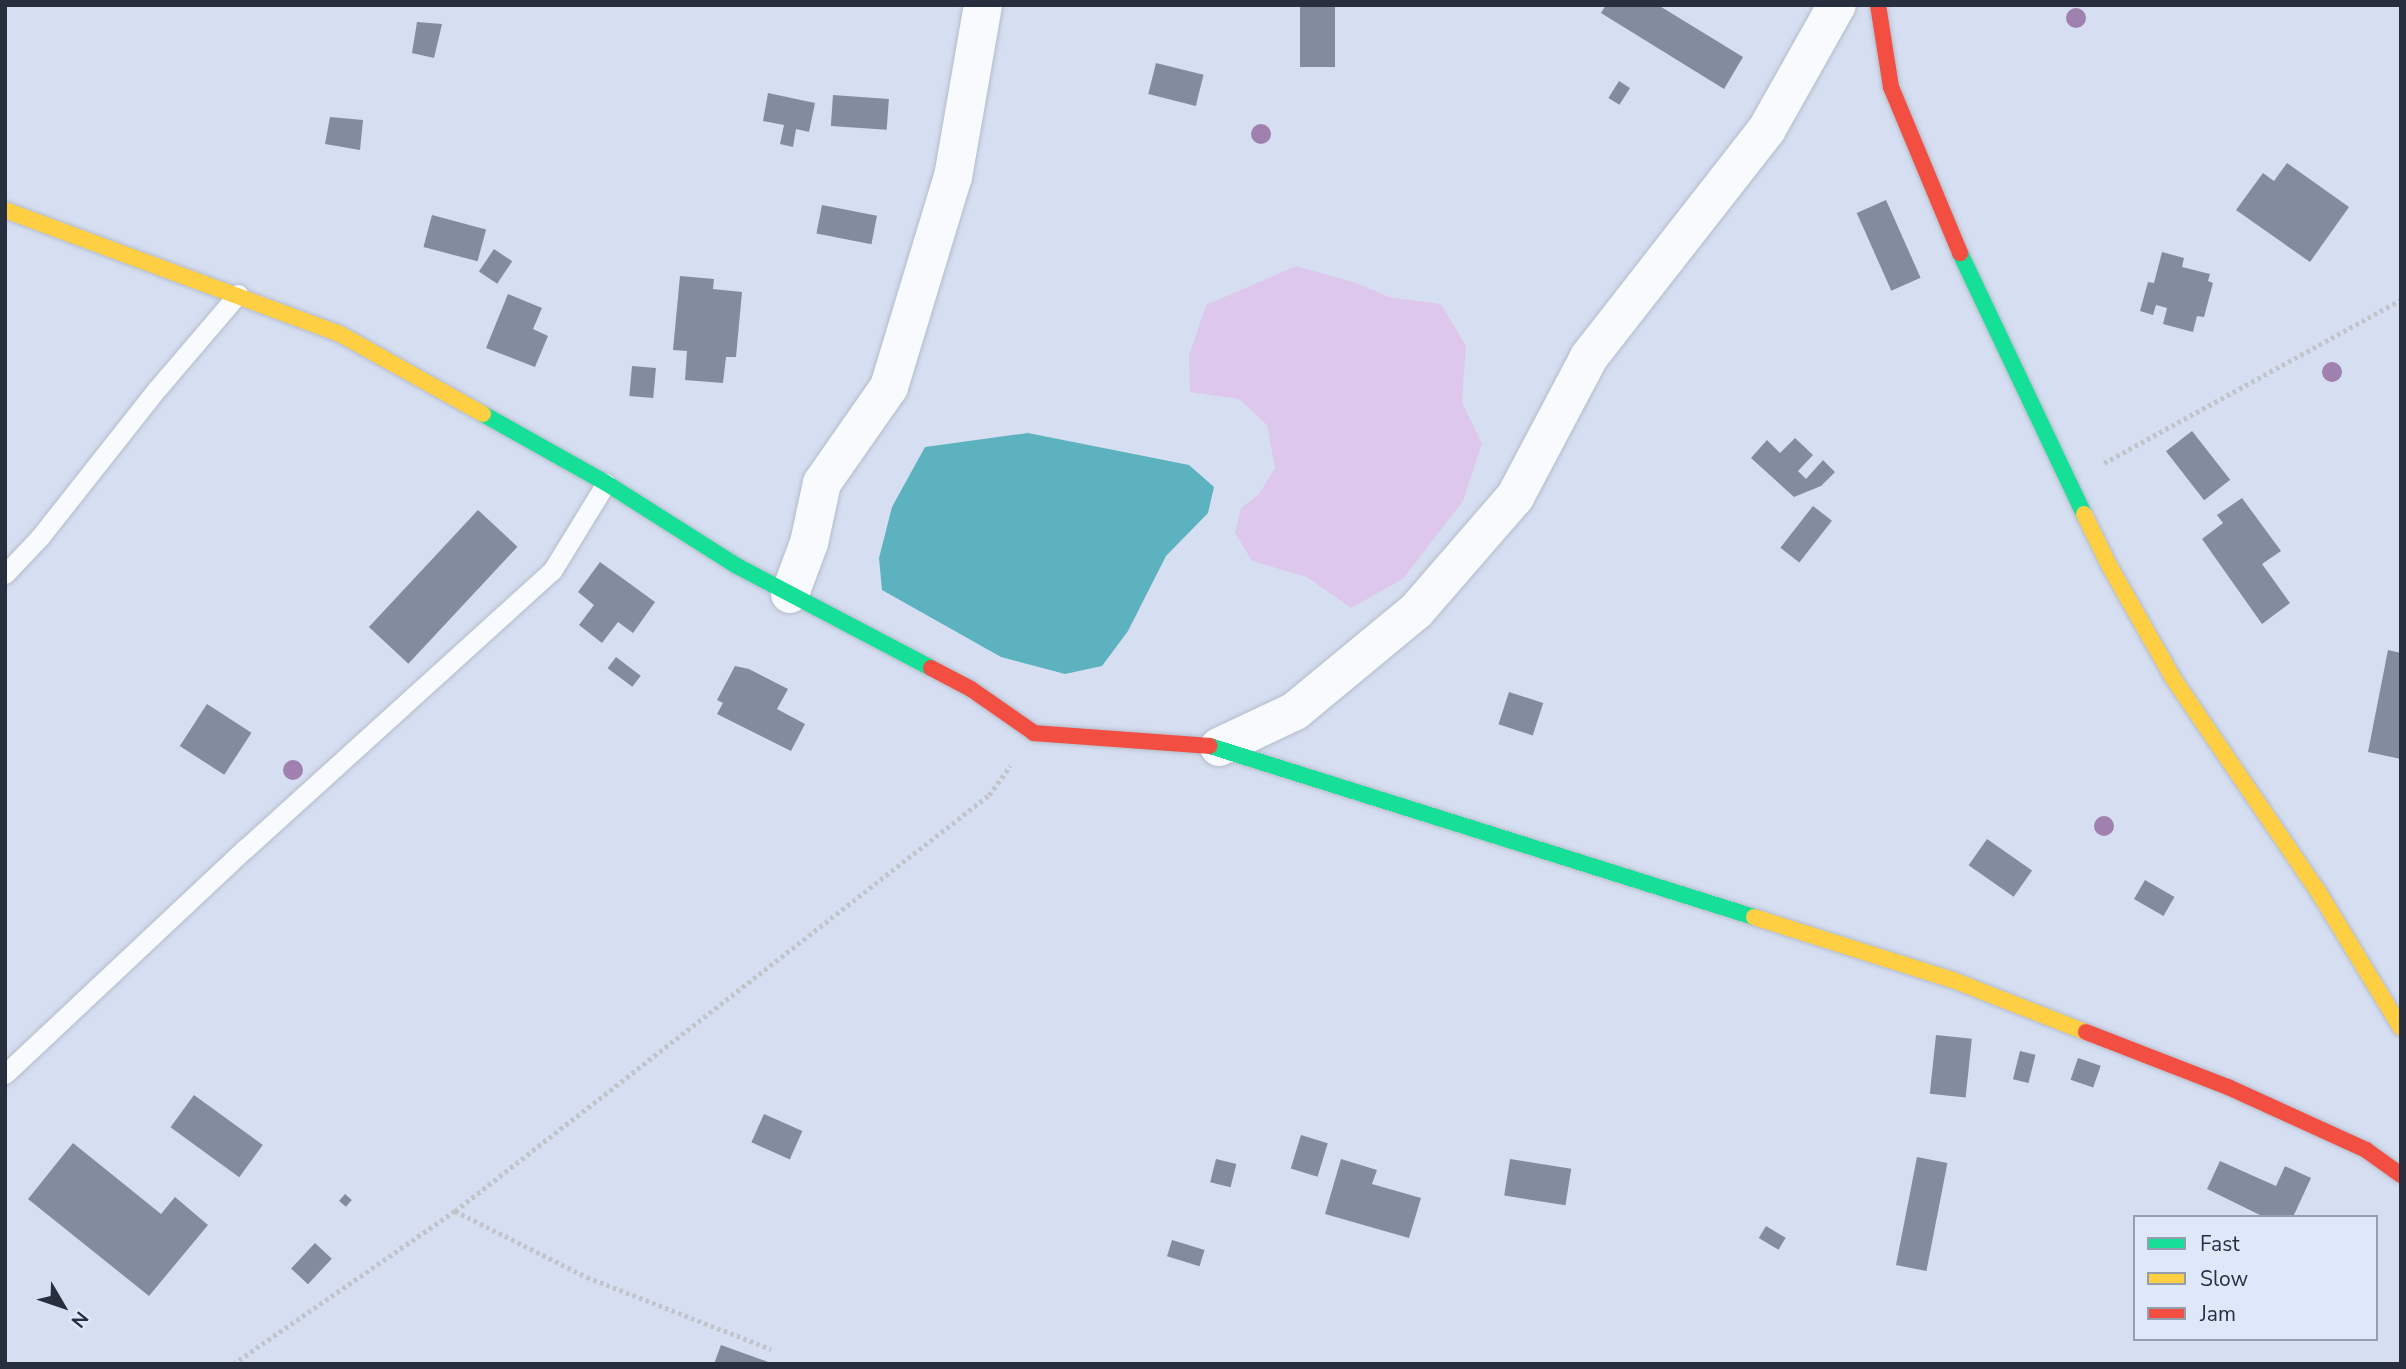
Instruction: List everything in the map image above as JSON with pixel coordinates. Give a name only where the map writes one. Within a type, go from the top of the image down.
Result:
[{"type":"street","points":[[790,594],[809,542],[822,482],[889,387],[953,177],[983,5]]},
{"type":"street","points":[[1219,747],[1295,711],[1417,610],[1515,497],[1588,357],[1767,129],[1838,5]]},
{"type":"street","points":[[1878,5],[1891,87],[1970,276],[2071,481],[2109,567],[2173,678],[2318,891],[2401,1028]]},
{"type":"street","points":[[5,210],[338,333],[606,483],[737,566],[971,689],[1034,733],[1219,747],[1953,980],[2228,1087],[2366,1150],[2401,1175]]},
{"type":"lane","points":[[5,574],[40,537],[157,389],[238,294]]},
{"type":"lane","points":[[5,1074],[245,849],[552,571],[606,483]]},
{"type":"path","points":[[2071,481],[2401,300]]},
{"type":"path","points":[[233,1364],[455,1211],[989,795],[1034,733]]},
{"type":"path","points":[[455,1211],[587,1277],[771,1349]]},
{"type":"shaded area","points":[[1296,266],[1356,283],[1389,297],[1441,304],[1466,346],[1462,402],[1482,444],[1463,501],[1403,579],[1351,608],[1307,577],[1252,561],[1235,533],[1241,508],[1259,494],[1275,468],[1267,425],[1239,399],[1190,392],[1189,355],[1206,305]]},
{"type":"water","points":[[1028,433],[1189,465],[1214,487],[1208,513],[1166,556],[1128,631],[1102,666],[1065,674],[1001,657],[882,590],[879,558],[892,507],[925,447]]},
{"type":"building","points":[[1300,5],[1335,5],[1335,67],[1300,67]]},
{"type":"building","points":[[1606,5],[1658,5],[1743,57],[1724,89],[1601,13]]},
{"type":"building","points":[[417,22],[442,24],[434,58],[412,53]]},
{"type":"building","points":[[1156,63],[1204,75],[1196,106],[1148,94]]},
{"type":"building","points":[[1619,81],[1630,88],[1619,105],[1608,98]]},
{"type":"building","points":[[768,93],[815,103],[809,132],[796,129],[793,147],[780,144],[784,125],[763,121]]},
{"type":"building","points":[[833,95],[889,99],[887,130],[831,126]]},
{"type":"building","points":[[330,117],[363,120],[360,150],[325,144]]},
{"type":"building","points":[[2287,163],[2349,207],[2310,262],[2236,210],[2263,173],[2274,181]]},
{"type":"building","points":[[1886,200],[1921,278],[1891,291],[1857,213]]},
{"type":"building","points":[[822,205],[877,216],[871,244],[816,233]]},
{"type":"building","points":[[432,215],[486,229],[478,261],[423,247]]},
{"type":"building","points":[[494,249],[512,261],[497,284],[479,271]]},
{"type":"building","points":[[2162,252],[2184,258],[2182,267],[2210,274],[2208,281],[2213,283],[2204,317],[2197,316],[2193,332],[2163,324],[2167,308],[2156,305],[2153,315],[2140,311],[2148,282],[2154,283]]},
{"type":"building","points":[[680,276],[714,279],[713,289],[742,292],[736,357],[726,357],[723,383],[685,380],[687,351],[673,350]]},
{"type":"building","points":[[508,294],[542,308],[533,329],[548,336],[535,367],[486,348]]},
{"type":"building","points":[[632,366],[656,368],[653,398],[629,396]]},
{"type":"building","points":[[2192,431],[2230,480],[2204,500],[2166,451]]},
{"type":"building","points":[[1795,438],[1813,455],[1798,471],[1806,479],[1823,460],[1835,472],[1821,486],[1794,497],[1751,458],[1767,440],[1780,453]]},
{"type":"building","points":[[2242,498],[2281,551],[2262,564],[2290,603],[2262,624],[2202,539],[2223,523],[2217,515]]},
{"type":"building","points":[[1813,506],[1832,521],[1799,563],[1780,548]]},
{"type":"building","points":[[478,510],[517,547],[408,664],[369,627]]},
{"type":"building","points":[[600,562],[655,602],[633,633],[618,622],[602,643],[579,625],[594,605],[578,592]]},
{"type":"building","points":[[2388,650],[2401,653],[2401,759],[2368,752]]},
{"type":"building","points":[[616,657],[641,676],[632,687],[608,668]]},
{"type":"building","points":[[735,666],[749,669],[788,689],[777,709],[805,724],[791,751],[717,714],[723,703],[717,700]]},
{"type":"building","points":[[1509,692],[1543,703],[1533,735],[1498,724]]},
{"type":"building","points":[[207,704],[251,733],[224,775],[180,746]]},
{"type":"building","points":[[1987,839],[2032,871],[2014,897],[1969,865]]},
{"type":"building","points":[[2145,880],[2174,897],[2163,916],[2134,899]]},
{"type":"building","points":[[1936,1035],[1972,1039],[1966,1097],[1930,1094]]},
{"type":"building","points":[[2020,1051],[2036,1055],[2029,1083],[2013,1079]]},
{"type":"building","points":[[2078,1058],[2101,1066],[2093,1088],[2071,1080]]},
{"type":"building","points":[[194,1095],[263,1145],[239,1177],[170,1127]]},
{"type":"building","points":[[764,1114],[802,1131],[790,1159],[751,1142]]},
{"type":"building","points":[[1301,1135],[1328,1143],[1318,1177],[1291,1168]]},
{"type":"building","points":[[73,1143],[161,1214],[175,1197],[208,1225],[149,1296],[28,1199]]},
{"type":"building","points":[[1917,1157],[1947,1163],[1926,1271],[1896,1265]]},
{"type":"building","points":[[1216,1159],[1236,1164],[1231,1187],[1210,1182]]},
{"type":"building","points":[[1341,1159],[1377,1170],[1372,1184],[1421,1198],[1409,1238],[1325,1214]]},
{"type":"building","points":[[1510,1159],[1571,1169],[1565,1205],[1504,1196]]},
{"type":"building","points":[[2220,1161],[2276,1186],[2285,1166],[2311,1178],[2294,1215],[2260,1215],[2207,1189]]},
{"type":"building","points":[[345,1194],[352,1200],[346,1207],[339,1201]]},
{"type":"building","points":[[1766,1226],[1786,1238],[1779,1250],[1759,1238]]},
{"type":"building","points":[[1172,1240],[1205,1250],[1200,1266],[1167,1256]]},
{"type":"building","points":[[315,1243],[332,1259],[308,1284],[291,1269]]},
{"type":"building","points":[[721,1345],[771,1363],[771,1364],[714,1364]]},
{"type":"traffic: fast","points":[[1960,253],[2084,514]]},
{"type":"traffic: fast","points":[[483,414],[606,483],[737,566],[931,668]]},
{"type":"traffic: fast","points":[[1210,746],[1754,917]]},
{"type":"traffic: slow","points":[[5,210],[338,333],[483,414]]},
{"type":"traffic: slow","points":[[2084,514],[2110,567],[2173,678],[2318,891],[2401,1028]]},
{"type":"traffic: slow","points":[[1754,917],[1953,980],[2086,1032]]},
{"type":"traffic: jam","points":[[1878,5],[1891,87],[1960,253]]},
{"type":"traffic: jam","points":[[931,668],[971,689],[1034,733],[1210,746]]},
{"type":"traffic: jam","points":[[2086,1032],[2228,1087],[2366,1150],[2401,1175]]}]
